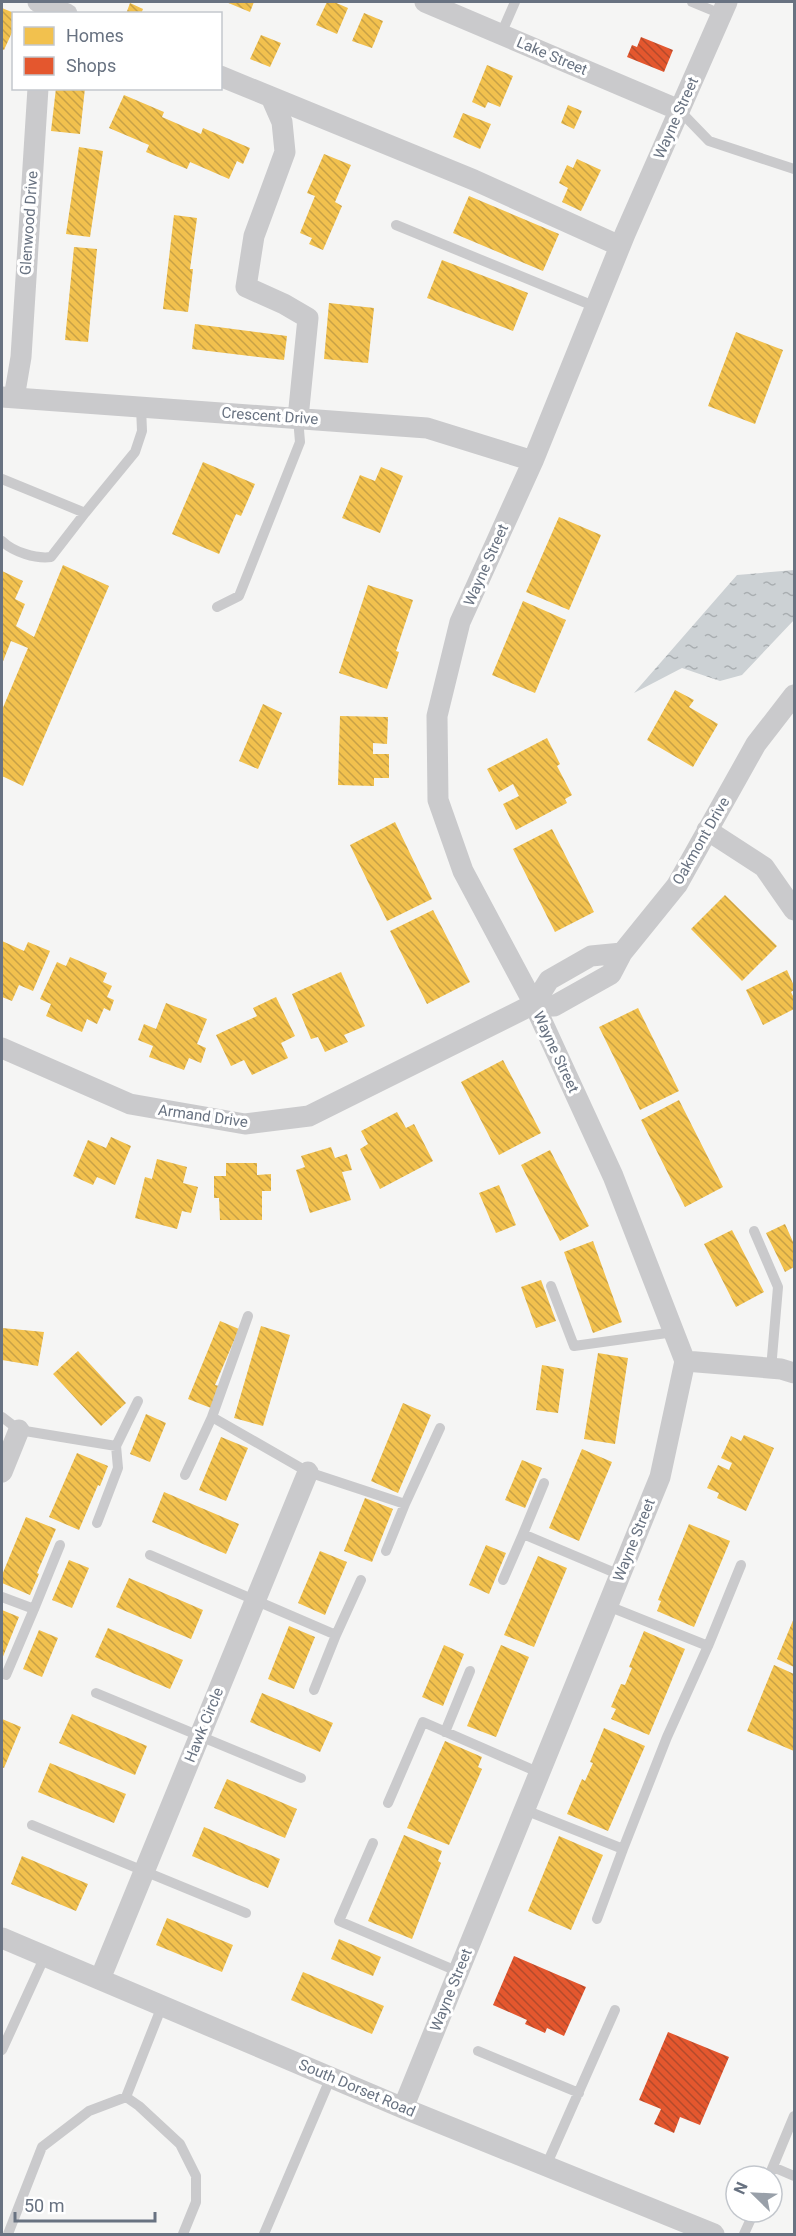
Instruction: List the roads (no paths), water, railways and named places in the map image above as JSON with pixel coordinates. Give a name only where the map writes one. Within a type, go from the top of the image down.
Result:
[{"type":"street","points":[[38,2],[62,12]]},
{"type":"street","name":"Lake Street","points":[[425,2],[679,110]]},
{"type":"street","name":"Wayne Street","points":[[404,2108],[660,1477],[685,1361],[613,1176],[534,1004],[463,871],[438,800],[437,716],[460,622],[533,462],[620,246],[724,8]]},
{"type":"street","points":[[222,77],[474,180],[620,246]]},
{"type":"street","name":"Glenwood Drive","points":[[8,398],[21,357],[38,90]]},
{"type":"street","points":[[271,97],[282,122],[285,152],[254,236],[246,287],[308,318],[298,418]]},
{"type":"street","name":"Crescent Drive","points":[[8,398],[427,428],[533,462]]},
{"type":"street","name":"Oakmont Drive","points":[[534,1004],[554,1006],[611,974],[622,953],[677,885],[756,744],[795,695]]},
{"type":"street","points":[[707,830],[764,867],[795,910]]},
{"type":"street","name":"Armand Drive","points":[[2,1048],[130,1104],[245,1125],[309,1116],[534,1004]]},
{"type":"street","points":[[685,1361],[795,1373]]},
{"type":"street","points":[[2,1472],[19,1430]]},
{"type":"street","name":"Hawk Circle","points":[[100,1979],[308,1472]]},
{"type":"street","name":"South Dorset Road","points":[[2,1938],[404,2108],[714,2235]]},
{"type":"lane","points":[[501,34],[515,2]]},
{"type":"lane","points":[[692,2],[724,8]]},
{"type":"lane","points":[[679,110],[709,141],[795,169]]},
{"type":"lane","points":[[396,225],[596,307]]},
{"type":"lane","points":[[2,541],[6,545],[39,558],[51,557],[135,452],[142,431],[141,407]]},
{"type":"lane","points":[[217,607],[239,596],[300,442],[298,418]]},
{"type":"lane","points":[[2,479],[85,513]]},
{"type":"lane","points":[[754,1231],[778,1287],[771,1369]]},
{"type":"lane","points":[[551,1286],[574,1346],[674,1332]]},
{"type":"lane","points":[[185,1475],[212,1417],[248,1316]]},
{"type":"lane","points":[[97,1522],[118,1468],[116,1446],[138,1401]]},
{"type":"lane","points":[[2,1417],[19,1430],[116,1446]]},
{"type":"lane","points":[[212,1417],[308,1472],[405,1504]]},
{"type":"lane","points":[[386,1551],[440,1428]]},
{"type":"lane","points":[[503,1580],[544,1483]]},
{"type":"lane","points":[[523,1534],[620,1575]]},
{"type":"lane","points":[[6,1675],[60,1545]]},
{"type":"lane","points":[[150,1555],[336,1635]]},
{"type":"lane","points":[[597,1919],[667,1737],[674,1726],[741,1565]]},
{"type":"lane","points":[[314,1690],[361,1580]]},
{"type":"lane","points":[[2,1597],[34,1609]]},
{"type":"lane","points":[[608,1606],[708,1646]]},
{"type":"lane","points":[[445,1732],[470,1671]]},
{"type":"lane","points":[[96,1693],[301,1779]]},
{"type":"lane","points":[[388,1803],[423,1722],[540,1773]]},
{"type":"lane","points":[[525,1810],[623,1849]]},
{"type":"lane","points":[[32,1825],[246,1912]]},
{"type":"lane","points":[[373,1843],[339,1921],[459,1972]]},
{"type":"lane","points":[[2,2050],[45,1956]]},
{"type":"lane","points":[[8,2235],[42,2147],[89,2111],[126,2097],[162,2006]]},
{"type":"lane","points":[[546,2166],[615,2010]]},
{"type":"lane","points":[[478,2051],[579,2093]]},
{"type":"lane","points":[[264,2235],[331,2077]]},
{"type":"lane","points":[[126,2097],[180,2144],[196,2175],[196,2202],[183,2235]]},
{"type":"lane","points":[[774,2164],[795,2116]]},
{"type":"water","points":[[794,570],[794,620],[742,675],[720,681],[682,668],[634,693],[737,575]]}]
